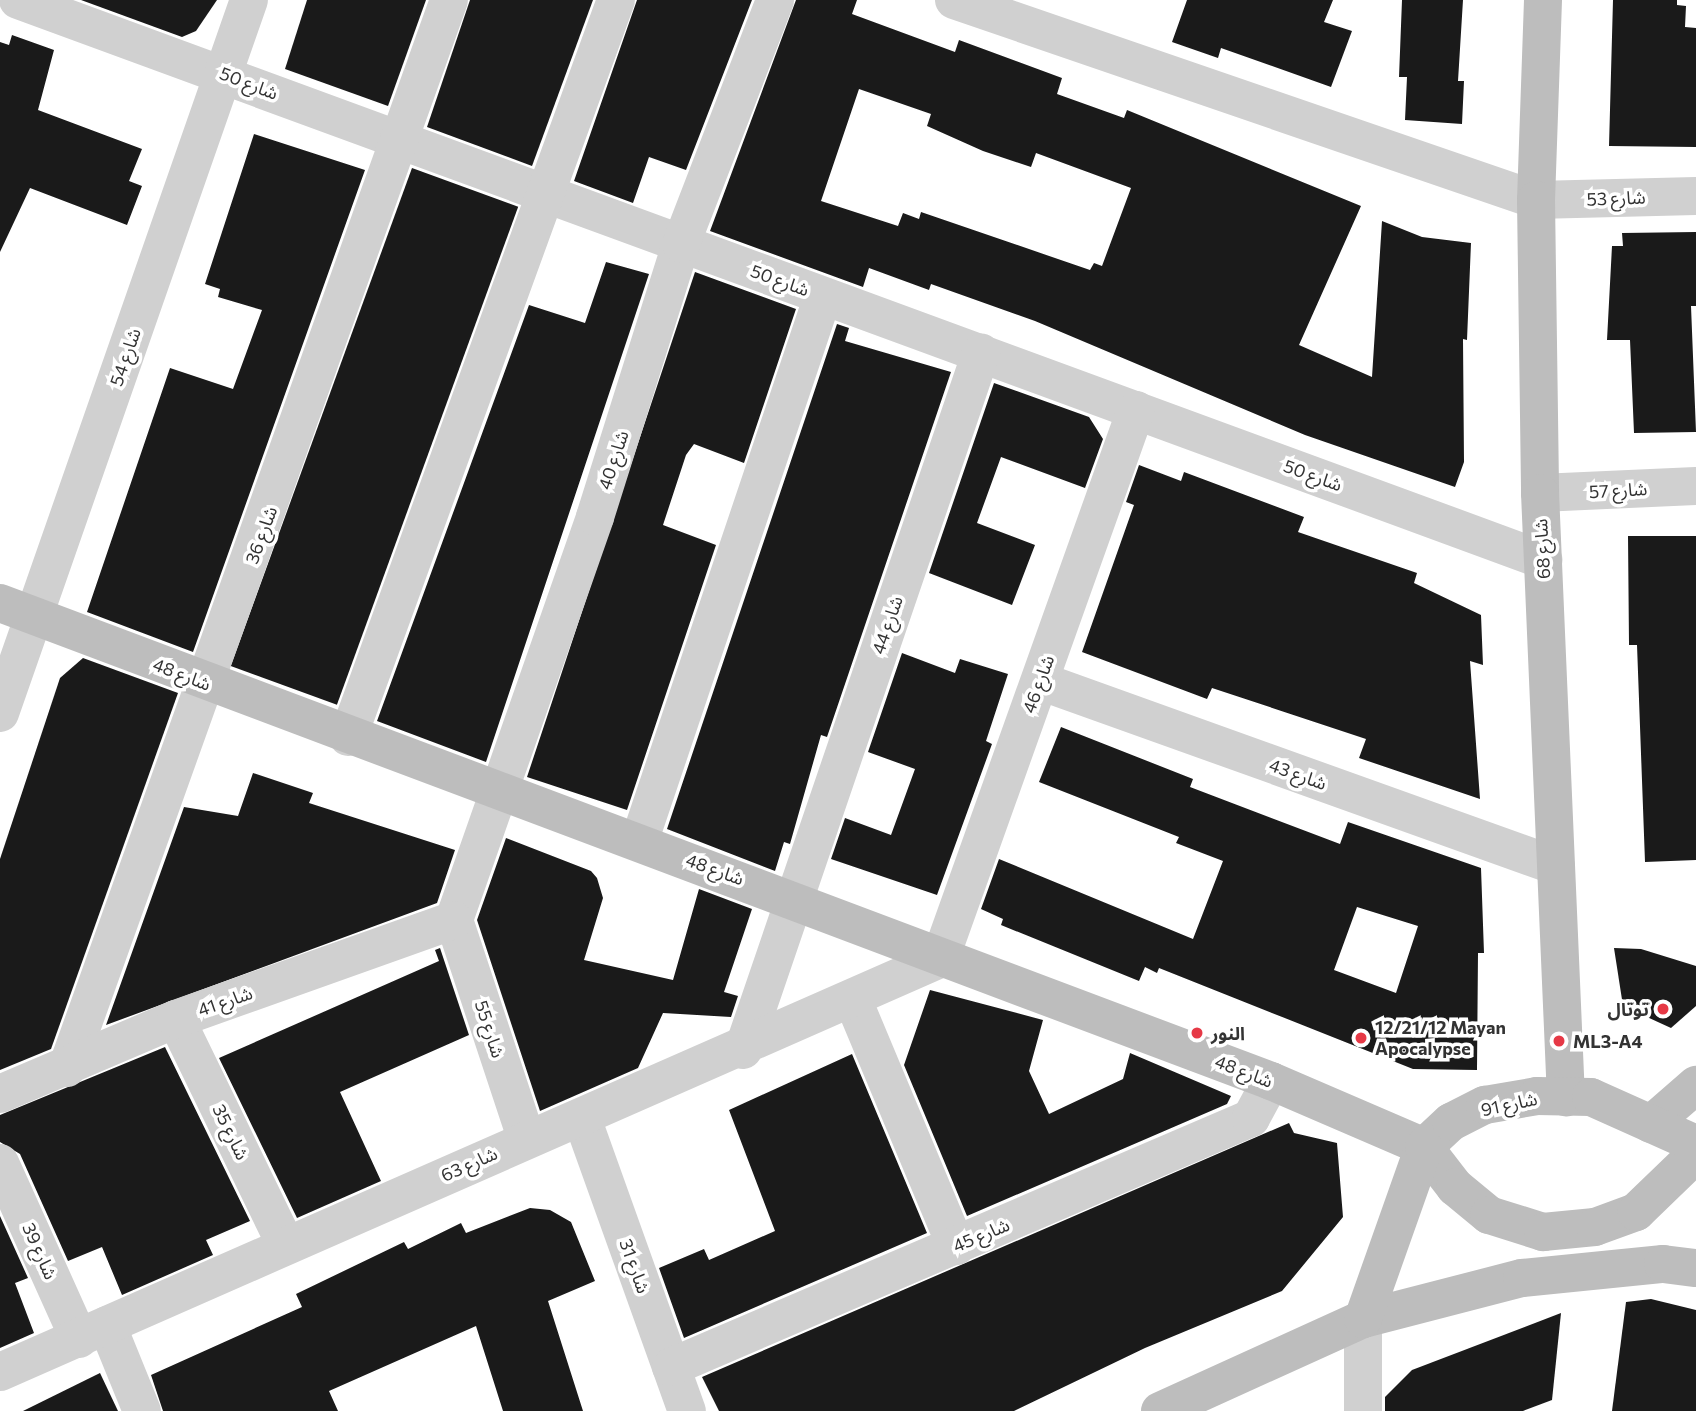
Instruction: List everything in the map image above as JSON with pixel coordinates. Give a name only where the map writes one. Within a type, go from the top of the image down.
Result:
[{"type":"street","name":"شارع 54","points":[[0,713],[17,610],[225,74],[249,0]]},
{"type":"street","name":"شارع 36","points":[[66,1068],[208,685],[449,0]]},
{"type":"street","points":[[348,737],[548,195],[616,0]]},
{"type":"street","name":"شارع 40","points":[[454,920],[595,517],[681,244],[775,0]]},
{"type":"street","points":[[954,0],[1536,200]]},
{"type":"street","name":"شارع 68","points":[[1543,0],[1536,200],[1540,494],[1566,1097]]},
{"type":"street","name":"شارع 50","points":[[31,2],[399,141],[1543,560]]},
{"type":"street","name":"شارع 53","points":[[1536,200],[1696,196]]},
{"type":"street","points":[[639,842],[823,296]]},
{"type":"street","name":"شارع 44","points":[[793,898],[981,353]]},
{"type":"street","name":"شارع 46","points":[[940,959],[1136,410]]},
{"type":"street","name":"شارع 57","points":[[1540,494],[1696,486]]},
{"type":"street","name":"شارع 48","points":[[17,610],[348,737],[793,898],[940,959],[1271,1081],[1424,1147]]},
{"type":"street","name":"شارع 43","points":[[1040,681],[1556,866]]},
{"type":"street","points":[[743,1049],[793,898]]},
{"type":"street","name":"شارع 41","points":[[0,1094],[176,1019],[454,920]]},
{"type":"street","name":"شارع 55","points":[[454,920],[526,1138]]},
{"type":"street","name":"شارع 63","points":[[0,1372],[526,1138],[583,1121],[940,959]]},
{"type":"street","points":[[853,999],[956,1245]]},
{"type":"street","name":"شارع 35","points":[[176,1019],[286,1246]]},
{"type":"street","name":"شارع 45","points":[[671,1367],[1251,1118],[1271,1081]]},
{"type":"street","points":[[1651,1124],[1696,1085]]},
{"type":"street","name":"شارع 91","points":[[1363,1319],[1424,1147],[1451,1122],[1485,1105],[1591,1097],[1696,1144]]},
{"type":"street","name":"شارع 31","points":[[583,1121],[687,1411]]},
{"type":"street","points":[[1424,1147],[1455,1187],[1489,1216],[1543,1232],[1595,1227],[1636,1212],[1696,1154]]},
{"type":"street","name":"شارع 39","points":[[0,1163],[93,1332],[142,1411]]},
{"type":"street","points":[[1160,1411],[1363,1319],[1522,1278],[1663,1264],[1696,1268]]},
{"type":"street","points":[[1363,1319],[1363,1411]]},
{"type":"building","points":[[81,0],[217,0],[196,31],[182,37]]},
{"type":"building","points":[[307,0],[426,0],[388,106],[285,69]]},
{"type":"building","points":[[470,0],[593,0],[532,166],[427,127]]},
{"type":"building","points":[[637,0],[752,0],[686,170],[649,157],[633,203],[574,181]]},
{"type":"building","points":[[796,0],[857,0],[852,14],[955,52],[959,40],[1062,78],[1057,94],[1124,118],[1127,110],[1361,206],[1299,345],[1372,377],[1382,221],[1422,237],[1471,243],[1467,340],[1463,339],[1464,462],[1455,487],[1305,435],[1035,321],[931,284],[929,290],[869,268],[863,287],[710,231]],"holes":[[[859,89],[931,114],[927,126],[983,151],[1031,167],[1036,153],[1131,188],[1102,266],[1094,263],[1090,270],[921,212],[919,219],[903,213],[898,226],[821,201]]]},
{"type":"building","points":[[1187,0],[1333,0],[1324,22],[1352,31],[1331,87],[1221,48],[1218,58],[1172,42]]},
{"type":"building","points":[[1402,0],[1463,0],[1458,81],[1464,81],[1462,124],[1405,120],[1407,77],[1399,77]]},
{"type":"building","points":[[1613,0],[1677,0],[1677,5],[1686,6],[1685,27],[1696,28],[1696,147],[1609,146]]},
{"type":"building","points":[[12,35],[54,50],[38,110],[142,149],[129,181],[142,186],[127,225],[30,188],[0,252],[0,42],[9,45]]},
{"type":"building","points":[[254,134],[365,170],[193,652],[87,612],[170,368],[233,389],[262,310],[218,297],[220,289],[205,284]]},
{"type":"building","points":[[412,168],[518,207],[337,705],[231,666]]},
{"type":"building","points":[[1696,232],[1696,306],[1691,306],[1696,432],[1634,433],[1630,340],[1607,340],[1612,246],[1623,246],[1622,233]]},
{"type":"building","points":[[606,262],[649,274],[486,762],[377,721],[529,305],[585,323]]},
{"type":"building","points":[[695,272],[796,309],[744,463],[694,444],[686,455],[663,525],[716,545],[627,810],[527,777]]},
{"type":"building","points":[[837,324],[849,328],[845,341],[951,372],[827,737],[821,735],[790,844],[784,842],[775,871],[667,829]]},
{"type":"building","points":[[994,383],[1089,417],[1103,439],[1085,488],[1001,457],[977,523],[1035,545],[1012,605],[929,573]]},
{"type":"building","points":[[1139,465],[1181,481],[1184,472],[1304,517],[1298,532],[1417,573],[1414,583],[1481,615],[1483,665],[1470,661],[1480,799],[1359,758],[1366,739],[1212,688],[1207,699],[1082,652],[1134,505],[1126,502]]},
{"type":"building","points":[[1628,536],[1696,536],[1696,860],[1645,862],[1637,645],[1629,645]]},
{"type":"building","points":[[902,653],[955,673],[960,659],[1008,674],[986,741],[992,744],[937,895],[831,859],[845,818],[891,835],[915,769],[868,752]]},
{"type":"building","points":[[83,658],[178,693],[51,1049],[0,1070],[0,859],[60,678]]},
{"type":"building","points":[[1061,727],[1193,779],[1190,787],[1340,844],[1348,822],[1481,868],[1484,953],[1478,953],[1477,1070],[1413,1069],[1159,968],[1157,973],[1145,967],[1139,981],[1001,925],[1003,919],[981,909],[999,859],[1193,939],[1223,861],[1176,843],[1179,837],[1039,782]],"holes":[[[1357,907],[1418,926],[1396,993],[1334,970]]]},
{"type":"building","points":[[253,773],[313,793],[309,803],[455,850],[437,903],[106,1025],[184,807],[238,816]]},
{"type":"building","points":[[506,838],[591,871],[597,878],[603,898],[584,960],[673,980],[699,889],[752,909],[724,992],[738,996],[731,1017],[663,1013],[638,1068],[540,1111],[477,920]]},
{"type":"building","points":[[440,948],[469,1035],[340,1092],[381,1181],[297,1218],[219,1058],[439,961],[435,950]]},
{"type":"building","points":[[1614,948],[1641,949],[1696,966],[1696,1006],[1671,1028],[1623,1006]]},
{"type":"building","points":[[930,990],[1043,1020],[1029,1071],[1049,1114],[1123,1079],[1130,1053],[1231,1096],[1227,1104],[967,1216],[904,1065]]},
{"type":"building","points":[[165,1047],[250,1221],[206,1240],[213,1255],[122,1295],[102,1247],[68,1261],[20,1154],[0,1142],[0,1115]]},
{"type":"building","points":[[852,1054],[927,1233],[684,1338],[659,1268],[704,1249],[709,1260],[775,1231],[729,1110]]},
{"type":"building","points":[[1289,1123],[1294,1133],[1337,1143],[1343,1217],[1282,1291],[1145,1348],[1014,1411],[719,1411],[702,1377]]},
{"type":"building","points":[[530,1208],[550,1210],[571,1222],[595,1281],[548,1301],[583,1411],[503,1411],[476,1326],[329,1391],[338,1411],[163,1411],[151,1375],[302,1307],[296,1294],[404,1242],[408,1249],[461,1223],[466,1233]]},
{"type":"building","points":[[0,1216],[28,1278],[15,1283],[34,1333],[0,1348]]},
{"type":"building","points":[[1651,1299],[1696,1310],[1696,1411],[1612,1411],[1626,1302]]},
{"type":"building","points":[[1561,1313],[1552,1400],[1523,1411],[1385,1411],[1385,1397],[1412,1370]]},
{"type":"building","points":[[100,1373],[118,1411],[23,1411]]},
{"type":"place","name":"توتال","points":[[1663,1009]]},
{"type":"place","name":"النور","points":[[1197,1033]]},
{"type":"place","name":"12/21/12 Mayan Apocalypse","points":[[1361,1038]]},
{"type":"place","name":"ML3-A4","points":[[1559,1041]]}]
